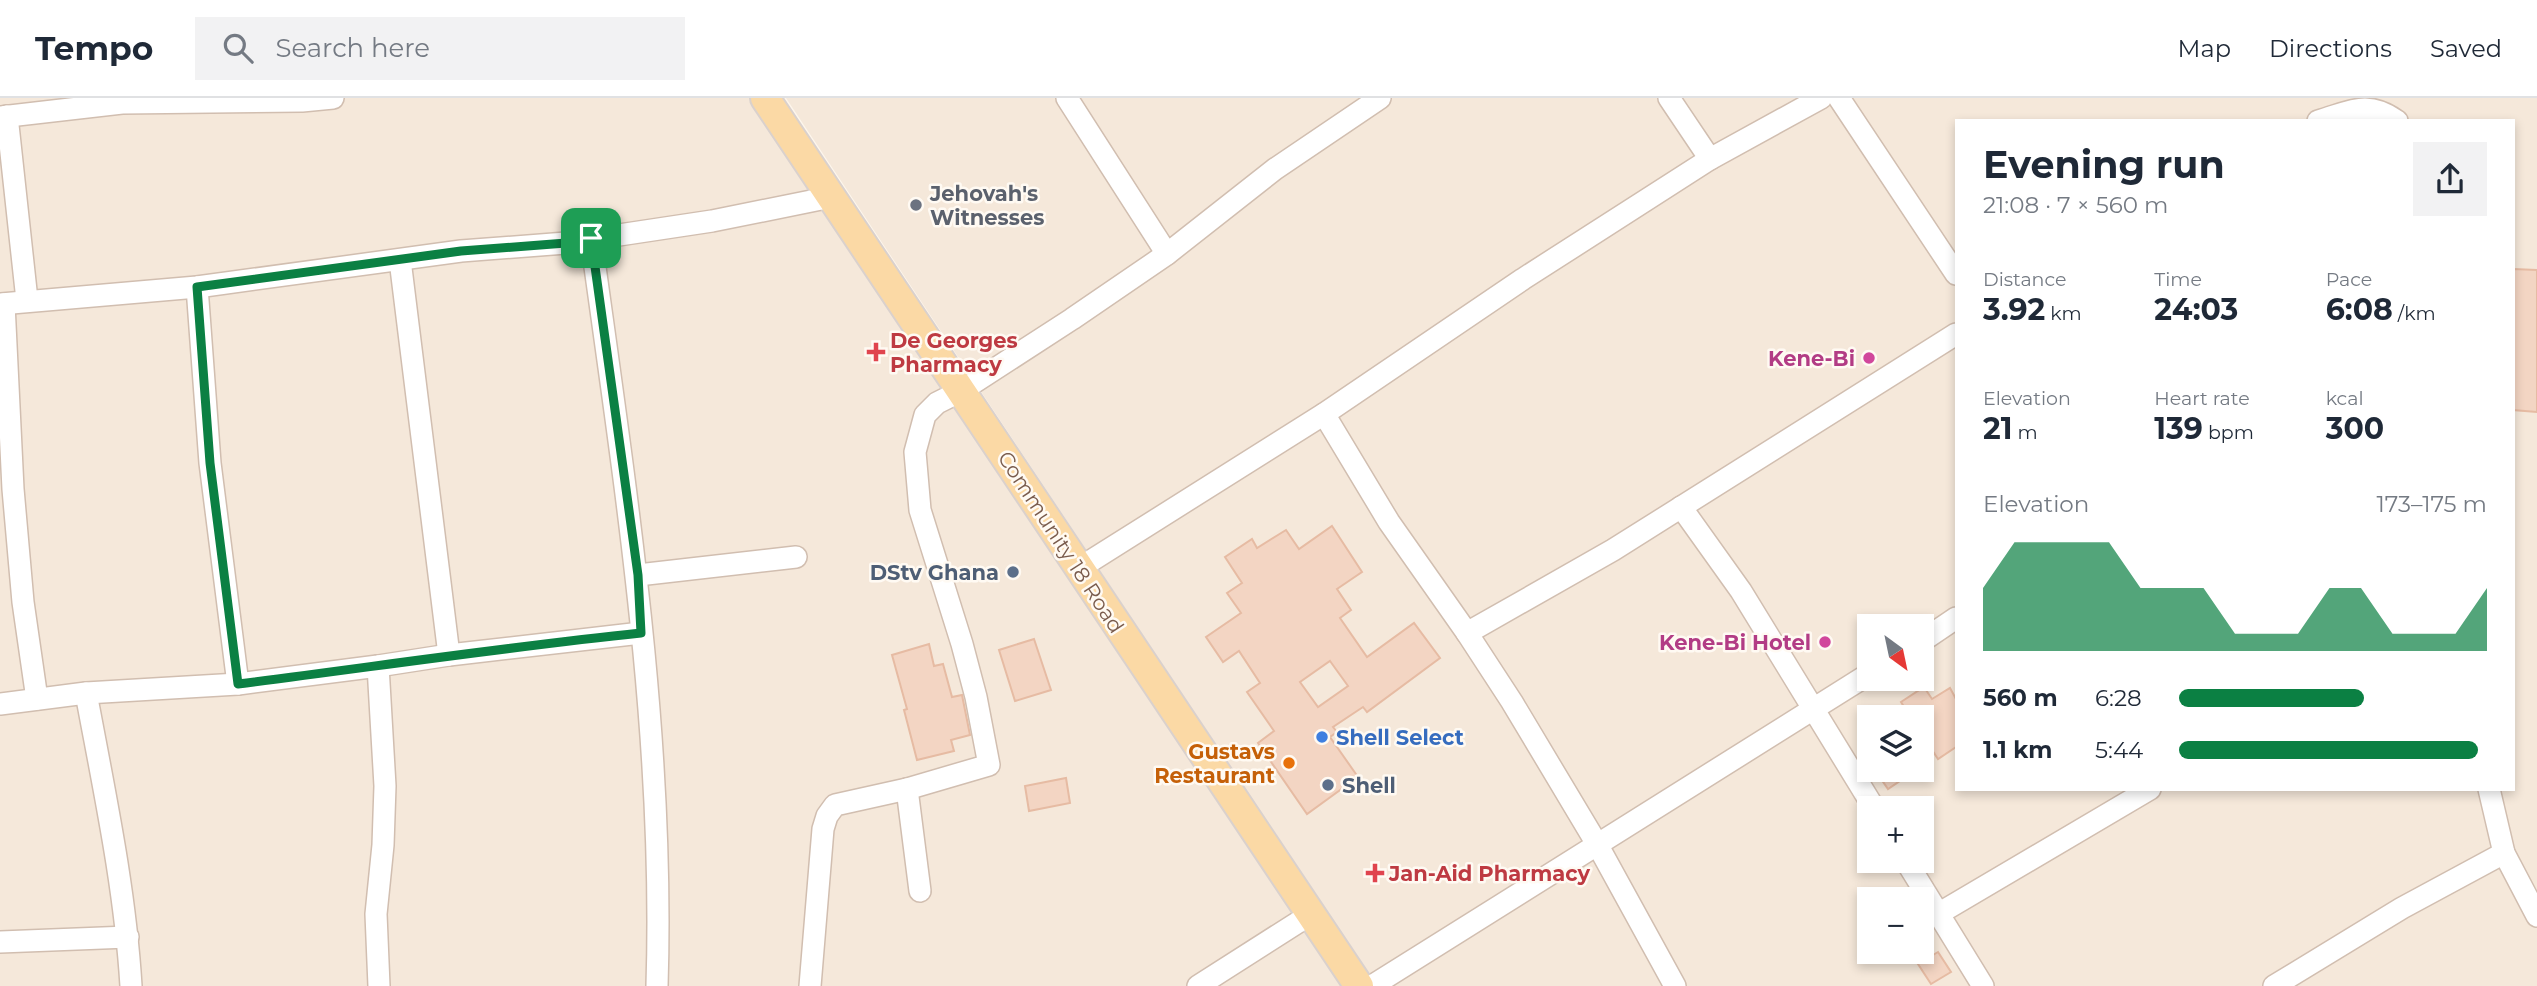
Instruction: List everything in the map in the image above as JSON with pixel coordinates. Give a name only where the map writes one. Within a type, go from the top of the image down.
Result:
[{"type":"main road","name":"Community 18 Road","points":[[765,98],[1359,986]]},
{"type":"street","points":[[27,300],[3,116],[122,103],[253,99],[302,101],[332,98]]},
{"type":"street","points":[[1067,98],[1167,254]]},
{"type":"street","points":[[810,986],[823,829],[827,816],[835,805],[907,789],[989,765],[976,697],[962,644],[920,510],[915,452],[925,415],[937,403],[961,391],[1167,254],[1275,169],[1380,98]]},
{"type":"street","points":[[1669,98],[1710,159]]},
{"type":"street","points":[[1078,569],[1324,415],[1523,279],[1710,159],[1821,98]]},
{"type":"street","points":[[1839,98],[1955,272]]},
{"type":"street","points":[[2325,119],[2365,108],[2383,111],[2394,119]]},
{"type":"street","points":[[37,699],[23,602],[2,304],[197,287],[461,251],[566,243],[712,221],[831,197]]},
{"type":"street","points":[[591,238],[638,575],[657,839],[657,986]]},
{"type":"street","points":[[400,260],[449,654]]},
{"type":"street","points":[[197,287],[210,463],[238,684]]},
{"type":"street","points":[[1467,633],[1559,582],[1955,335]]},
{"type":"street","points":[[1324,415],[1389,522],[1467,633],[1597,844],[1675,986]]},
{"type":"street","points":[[1681,506],[1741,591],[1867,796]]},
{"type":"street","points":[[638,575],[796,557]]},
{"type":"street","points":[[1934,633],[1955,619]]},
{"type":"street","points":[[0,704],[86,693],[238,684],[449,654],[641,633]]},
{"type":"street","points":[[378,666],[385,786],[383,845],[376,914],[379,986]]},
{"type":"street","points":[[1372,986],[1857,681]]},
{"type":"street","points":[[86,693],[119,868],[131,986]]},
{"type":"street","points":[[907,789],[920,891]]},
{"type":"street","points":[[1938,914],[2147,791]]},
{"type":"street","points":[[2489,791],[2504,853],[2537,916]]},
{"type":"street","points":[[2274,986],[2402,908],[2504,853]]},
{"type":"street","points":[[1913,873],[1983,986]]},
{"type":"street","points":[[1198,986],[1311,914]]},
{"type":"street","points":[[0,942],[128,937]]},
{"type":"shaded area","points":[[0,98],[755,98],[1349,986],[0,986]]},
{"type":"shaded area","points":[[786,98],[2537,98],[2537,986],[1376,986]]},
{"type":"building","points":[[2515,269],[2537,270],[2537,412],[2515,410]]},
{"type":"building","points":[[1332,526],[1362,572],[1337,589],[1351,610],[1340,618],[1367,657],[1414,623],[1440,658],[1367,712],[1363,707],[1333,727],[1337,732],[1330,737],[1358,777],[1307,814],[1258,743],[1274,731],[1247,692],[1260,683],[1239,651],[1223,662],[1206,637],[1241,613],[1227,593],[1242,583],[1225,557],[1252,539],[1257,548],[1286,530],[1299,549]],"holes":[[[1330,661],[1348,686],[1318,707],[1300,682]]]},
{"type":"building","points":[[1034,639],[1051,690],[1015,701],[999,650]]},
{"type":"building","points":[[929,644],[934,666],[943,664],[952,697],[962,695],[970,735],[951,740],[954,751],[917,760],[892,655]]},
{"type":"building","points":[[1950,688],[1955,697],[1955,748],[1938,759],[1934,753],[1934,705],[1903,705],[1901,702],[1918,691],[1927,691],[1932,699]]},
{"type":"building","points":[[1066,778],[1070,803],[1029,811],[1025,786]]},
{"type":"building","points":[[1883,782],[1898,782],[1888,789]]},
{"type":"building","points":[[1938,952],[1951,972],[1931,984],[1918,964],[1934,964],[1934,954]]},
{"type":"place","name":"Jehovah's Witnesses","points":[[916,205]]},
{"type":"place","name":"De Georges Pharmacy","points":[[876,352]]},
{"type":"place","name":"Kene-Bi","points":[[1869,358]]},
{"type":"place","name":"DStv Ghana","points":[[1013,572]]},
{"type":"place","name":"Kene-Bi Hotel","points":[[1825,642]]},
{"type":"place","name":"Shell Select","points":[[1322,737]]},
{"type":"place","name":"Gustavs Restaurant","points":[[1289,763]]},
{"type":"place","name":"Shell","points":[[1328,785]]},
{"type":"place","name":"Jan-Aid Pharmacy","points":[[1375,873]]},
{"type":"route","points":[[591,238],[638,575],[641,633],[449,654],[238,684],[226,572],[210,463],[197,287],[461,251],[566,243],[591,238]]}]
